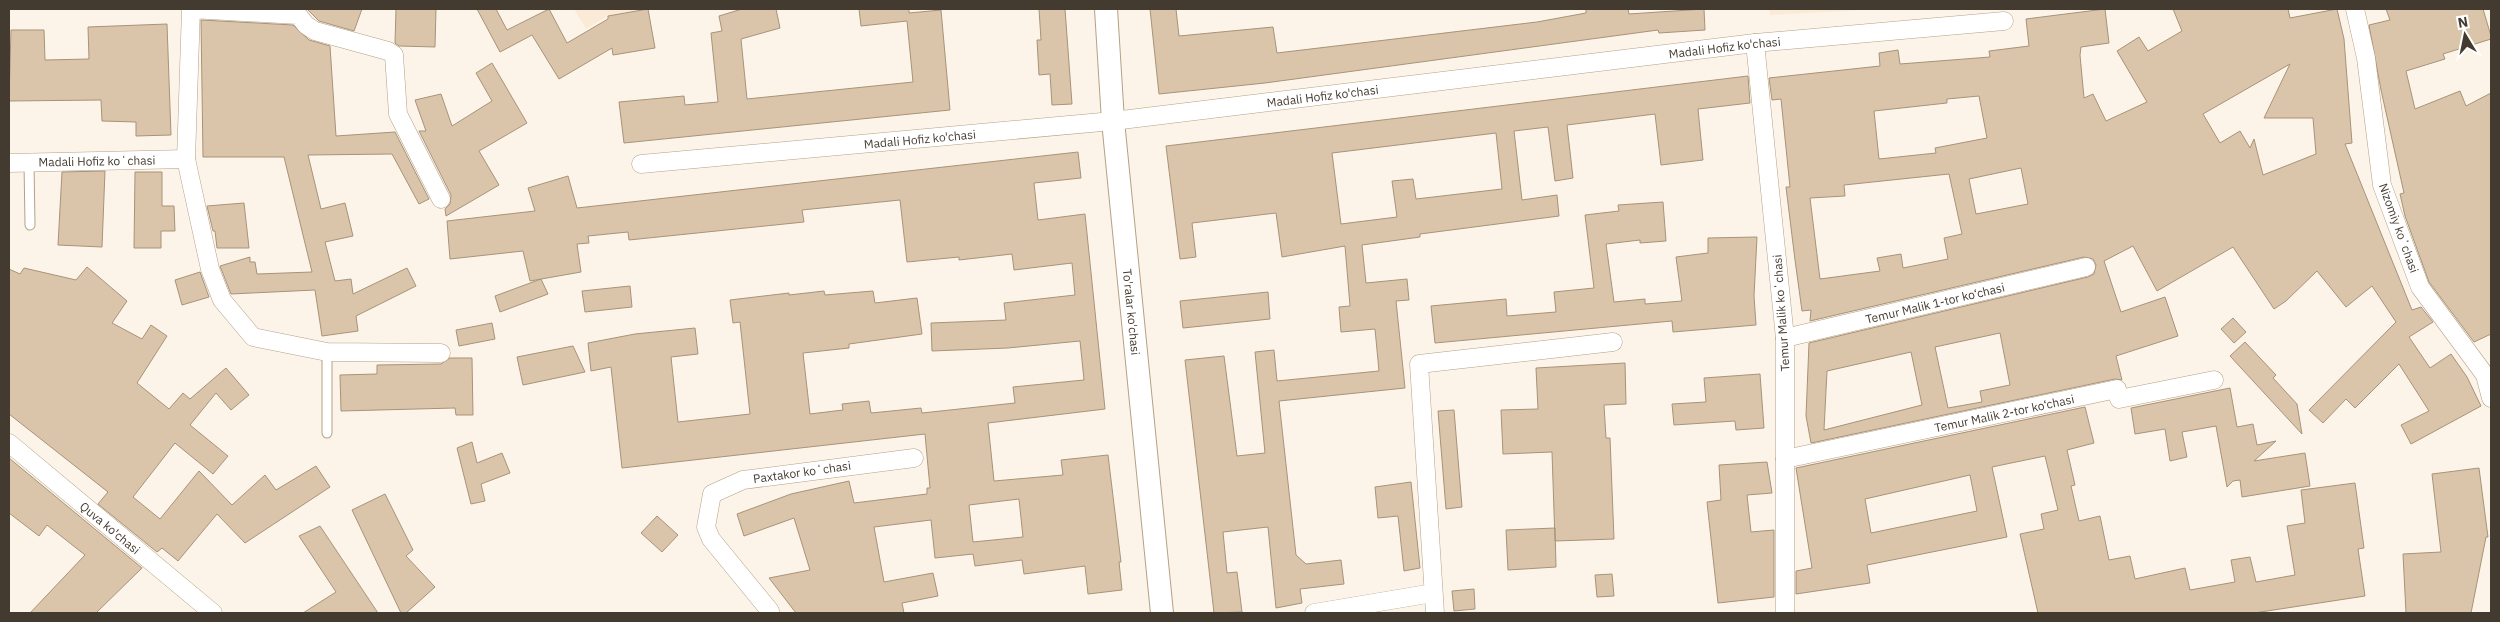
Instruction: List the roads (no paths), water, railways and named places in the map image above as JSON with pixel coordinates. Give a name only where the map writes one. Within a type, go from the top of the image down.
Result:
[{"type":"street","points":[[441,199],[398,114],[394,55],[388,51],[315,32],[298,15],[191,9],[186,159],[210,269],[222,300],[253,337],[327,352],[441,353]]},
{"type":"street","name":"To'ralar ko'chasi","points":[[1106,9],[1113,121],[1162,613]]},
{"type":"street","name":"Nizomiy koʻchasi","points":[[2355,9],[2366,58],[2382,185],[2420,287],[2485,375],[2491,398]]},
{"type":"street","name":"Madali Hofiz ko'chasi","points":[[642,164],[1113,121],[1755,43],[2004,21]]},
{"type":"street","name":"Temur Malik koʻchasi","points":[[1755,43],[1785,338],[1785,613]]},
{"type":"street","name":"Madali Hofiz koʻchasi","points":[[9,163],[186,159]]},
{"type":"street","name":"Temur Malik 1-tor ko‘chasi","points":[[1785,338],[2086,267]]},
{"type":"street","points":[[1435,613],[1419,364],[1613,342]]},
{"type":"street","name":"Temur Malik 2-tor ko‘chasi","points":[[1785,459],[2117,389],[2119,399],[2214,380]]},
{"type":"street","name":"Quva ko'chasi","points":[[9,443],[205,611]]},
{"type":"street","name":"Paxtakor koʻchasi","points":[[770,613],[711,539],[706,527],[712,494],[743,480],[914,458]]},
{"type":"street","points":[[1314,613],[1433,593]]},
{"type":"lane","points":[[29,163],[30,226]]},
{"type":"lane","points":[[327,352],[327,433]]}]
